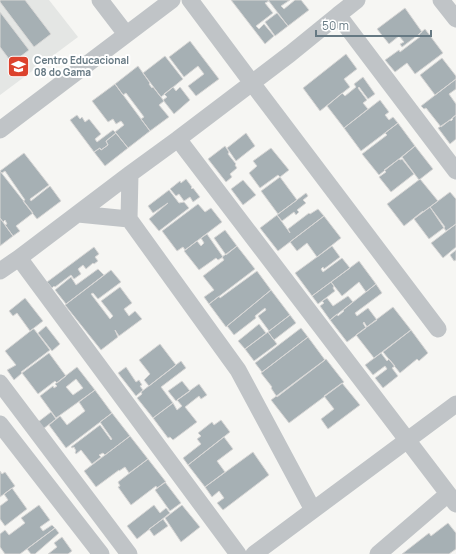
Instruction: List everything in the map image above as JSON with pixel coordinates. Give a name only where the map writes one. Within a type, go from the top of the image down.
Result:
[{"type":"street","points":[[100,0],[126,34]]},
{"type":"street","points":[[0,130],[126,34],[156,6],[172,0]]},
{"type":"street","points":[[190,0],[438,329]]},
{"type":"street","points":[[0,271],[178,140],[357,0]]},
{"type":"street","points":[[441,0],[456,20]]},
{"type":"street","points":[[338,15],[456,171]]},
{"type":"street","points":[[178,140],[452,499],[378,554]]},
{"type":"street","points":[[130,174],[129,219],[238,370],[313,510]]},
{"type":"street","points":[[78,214],[129,219]]},
{"type":"street","points":[[19,258],[238,554]]},
{"type":"street","points":[[0,382],[129,554]]},
{"type":"street","points":[[254,554],[456,404]]},
{"type":"street","points":[[0,424],[101,554]]},
{"type":"shaded area","name":"Centro Educacional 08 do Gama","points":[[0,0],[49,0],[78,37],[0,95]]},
{"type":"building","points":[[0,0],[25,0],[51,34],[34,47]]},
{"type":"building","points":[[231,0],[268,0],[269,1],[265,3],[273,13],[256,26],[259,29],[264,24],[274,36],[265,44]]},
{"type":"building","points":[[268,0],[290,0],[281,6],[284,9],[295,0],[301,0],[309,10],[288,26]]},
{"type":"building","points":[[405,8],[422,32],[402,47],[400,44],[404,42],[399,36],[389,44],[377,29]]},
{"type":"building","points":[[0,12],[29,50],[12,63],[0,47]]},
{"type":"building","points":[[277,13],[288,26],[275,36],[265,22]]},
{"type":"building","points":[[425,29],[443,53],[415,74],[407,63],[395,72],[385,60],[399,50],[400,52],[421,36],[419,34]]},
{"type":"building","points":[[190,41],[219,79],[196,96],[188,86],[204,74],[198,66],[184,77],[169,57]]},
{"type":"building","points":[[346,54],[357,69],[344,79],[350,87],[320,111],[303,88]]},
{"type":"building","points":[[165,56],[183,79],[161,97],[143,73]]},
{"type":"building","points":[[442,58],[456,76],[456,79],[435,95],[420,75]]},
{"type":"building","points":[[138,66],[150,83],[149,84],[164,101],[159,105],[169,117],[150,131],[141,119],[144,117],[126,93],[123,95],[115,84]]},
{"type":"building","points":[[363,77],[375,94],[368,99],[359,87],[358,88],[367,100],[363,103],[368,109],[344,128],[327,106],[342,93],[345,96],[356,87],[354,84]]},
{"type":"building","points":[[456,79],[456,89],[449,94],[456,104],[456,115],[441,127],[426,108],[424,109],[421,106]]},
{"type":"building","points":[[115,84],[150,131],[128,148],[115,132],[124,125],[121,121],[116,124],[113,119],[108,122],[92,101]]},
{"type":"building","points":[[173,87],[176,91],[180,87],[190,100],[174,114],[163,100],[167,97],[164,94]]},
{"type":"building","points":[[380,100],[389,112],[385,115],[389,120],[393,117],[398,123],[361,151],[344,128]]},
{"type":"building","points":[[77,115],[80,119],[82,117],[85,122],[89,119],[101,134],[95,139],[97,142],[113,130],[116,133],[106,141],[108,145],[101,150],[100,148],[94,152],[70,120]]},
{"type":"building","points":[[456,115],[456,139],[450,144],[438,128],[450,120],[451,121]]},
{"type":"building","points":[[398,123],[415,146],[379,175],[362,154],[387,135],[385,133]]},
{"type":"building","points":[[116,133],[128,148],[105,166],[94,152],[100,148],[101,150],[108,145],[106,141]]},
{"type":"building","points":[[246,133],[255,146],[236,161],[227,148]]},
{"type":"building","points":[[225,146],[237,168],[230,174],[232,177],[226,182],[208,159]]},
{"type":"building","points":[[415,146],[433,169],[419,180],[402,157]]},
{"type":"building","points":[[271,148],[289,170],[280,177],[278,175],[260,188],[249,173],[257,166],[253,161]]},
{"type":"building","points":[[24,153],[49,185],[30,199],[31,201],[50,186],[61,201],[37,219],[23,201],[25,200],[5,171],[2,173],[0,171]]},
{"type":"building","points":[[399,159],[402,159],[414,174],[391,192],[379,177],[386,172],[384,170]]},
{"type":"building","points":[[0,171],[33,213],[16,226],[20,231],[13,236],[5,225],[7,224],[5,220],[3,222],[0,218]]},
{"type":"building","points":[[280,177],[297,200],[278,214],[261,191]]},
{"type":"building","points":[[186,179],[192,187],[191,188],[193,188],[200,197],[193,202],[190,197],[184,201],[179,194],[176,196],[170,189],[180,181],[181,183]]},
{"type":"building","points":[[420,179],[438,201],[404,226],[387,204]]},
{"type":"building","points":[[243,180],[256,195],[243,205],[231,189]]},
{"type":"building","points":[[169,190],[179,203],[184,202],[189,208],[159,231],[149,219],[168,203],[153,213],[148,206]]},
{"type":"building","points":[[450,192],[456,199],[456,224],[446,231],[430,207]]},
{"type":"building","points":[[306,193],[308,196],[303,200],[306,203],[297,210],[299,212],[296,215],[294,212],[282,221],[277,215]]},
{"type":"building","points":[[198,204],[205,212],[211,208],[222,222],[185,250],[183,247],[177,251],[162,231]]},
{"type":"building","points":[[430,207],[445,227],[429,239],[414,219]]},
{"type":"building","points":[[318,209],[324,216],[278,251],[260,228],[277,215],[290,233],[288,229],[309,213],[310,214]]},
{"type":"building","points":[[324,216],[341,238],[317,257],[307,243],[297,251],[290,242]]},
{"type":"building","points":[[0,218],[13,236],[0,246]]},
{"type":"building","points":[[456,224],[456,247],[443,258],[431,243]]},
{"type":"building","points":[[225,230],[237,246],[226,255],[214,238]]},
{"type":"building","points":[[207,234],[223,257],[218,260],[216,258],[199,270],[184,251],[197,241],[201,246],[204,243],[201,238]]},
{"type":"building","points":[[237,246],[255,269],[209,304],[204,297],[214,290],[203,276],[224,260],[222,257]]},
{"type":"building","points":[[332,246],[340,257],[324,269],[323,267],[321,269],[323,272],[342,258],[350,268],[312,296],[295,273]]},
{"type":"building","points":[[94,247],[99,254],[95,257],[98,261],[86,269],[83,265],[78,269],[81,274],[74,279],[71,275],[52,288],[47,282]]},
{"type":"building","points":[[456,250],[456,260],[454,261],[450,255]]},
{"type":"building","points":[[359,261],[376,284],[366,292],[359,282],[342,296],[331,282]]},
{"type":"building","points":[[98,269],[104,275],[66,304],[55,290],[71,277],[76,285]]},
{"type":"building","points":[[111,270],[121,282],[98,299],[93,293],[91,294],[110,319],[113,316],[101,301],[120,287],[132,303],[124,309],[129,316],[135,311],[142,319],[119,336],[115,330],[118,337],[101,350],[65,305]]},
{"type":"building","points":[[257,271],[271,290],[226,327],[209,304],[219,296],[220,298]]},
{"type":"building","points":[[331,282],[335,291],[318,304],[312,296]]},
{"type":"building","points":[[376,284],[382,293],[355,313],[357,316],[368,308],[377,320],[367,327],[364,322],[363,323],[366,328],[347,342],[330,320],[337,314],[338,316],[344,311],[343,310]]},
{"type":"building","points":[[271,290],[290,315],[269,331],[258,316],[266,310],[265,308],[255,316],[256,318],[234,335],[227,326]]},
{"type":"building","points":[[348,296],[353,302],[330,320],[320,306],[324,303],[322,301],[327,298],[333,306]]},
{"type":"building","points":[[25,298],[43,321],[30,331],[17,313],[13,316],[9,311]]},
{"type":"building","points":[[393,307],[411,330],[374,358],[356,335]]},
{"type":"building","points":[[290,315],[296,323],[274,340],[268,332]]},
{"type":"building","points":[[259,324],[266,333],[245,349],[238,341]]},
{"type":"building","points":[[46,326],[60,344],[52,351],[38,333]]},
{"type":"building","points":[[301,328],[308,337],[262,372],[255,363]]},
{"type":"building","points":[[33,329],[50,350],[21,372],[22,373],[14,380],[7,370],[16,365],[5,351]]},
{"type":"building","points":[[411,330],[428,353],[419,361],[417,359],[400,373],[383,352]]},
{"type":"building","points":[[268,332],[277,344],[254,361],[245,349]]},
{"type":"building","points":[[308,337],[325,360],[277,397],[271,388],[272,387],[261,373]]},
{"type":"building","points":[[160,344],[176,365],[149,386],[144,380],[150,374],[139,360]]},
{"type":"building","points":[[49,353],[66,376],[57,383],[55,381],[38,394],[22,373]]},
{"type":"building","points":[[381,353],[387,361],[389,359],[395,366],[392,368],[398,376],[383,388],[375,378],[387,369],[385,366],[373,375],[365,365]]},
{"type":"building","points":[[326,359],[344,382],[289,423],[271,400]]},
{"type":"building","points":[[181,361],[186,368],[161,387],[173,403],[153,418],[137,398],[142,394],[141,392]]},
{"type":"building","points":[[77,367],[95,390],[56,418],[40,396],[53,386],[54,388],[57,386],[55,384]],"holes":[[[76,379],[83,388],[73,395],[66,387]]]},
{"type":"building","points":[[126,367],[136,382],[139,380],[142,385],[140,386],[143,390],[136,396],[118,373]]},
{"type":"building","points":[[182,381],[190,391],[176,401],[168,391]]},
{"type":"building","points":[[342,383],[360,405],[328,429],[321,419],[334,409],[324,396]]},
{"type":"building","points":[[199,384],[207,395],[201,399],[199,396],[185,407],[197,422],[173,440],[170,437],[168,438],[153,418],[173,403],[177,410],[182,406],[177,400]]},
{"type":"building","points":[[95,390],[112,413],[66,448],[49,425],[60,416],[67,425],[85,411],[79,402]]},
{"type":"building","points":[[51,412],[56,419],[43,429],[38,422]]},
{"type":"building","points":[[112,413],[130,436],[105,455],[103,453],[99,455],[101,457],[92,464],[81,450],[76,454],[74,447],[71,447],[100,425],[111,440],[112,439],[100,422]]},
{"type":"building","points":[[221,420],[230,432],[188,465],[183,458],[201,444],[197,439],[201,436],[198,433],[212,422],[214,425]]},
{"type":"building","points":[[130,436],[148,459],[129,473],[125,467],[119,470],[96,487],[84,471]]},
{"type":"building","points":[[224,437],[233,449],[217,461],[225,472],[205,487],[188,465]]},
{"type":"building","points":[[253,452],[269,475],[223,510],[217,503],[224,498],[219,491],[212,497],[205,487]]},
{"type":"building","points":[[148,459],[166,482],[157,488],[156,486],[131,505],[118,487],[120,486],[118,482]]},
{"type":"building","points":[[0,471],[2,474],[5,472],[15,486],[0,497]]},
{"type":"building","points":[[165,482],[181,503],[170,511],[155,490]]},
{"type":"building","points":[[12,488],[27,509],[5,526],[0,519],[0,506],[8,500],[4,494]]},
{"type":"building","points":[[39,505],[50,520],[40,527],[43,531],[52,525],[55,528],[20,554],[5,554],[0,547],[0,534],[5,530],[9,535],[25,523],[21,518]]},
{"type":"building","points":[[154,505],[160,513],[166,508],[170,513],[137,539],[127,526]]},
{"type":"building","points":[[182,505],[200,527],[181,542],[165,518]]},
{"type":"building","points":[[163,519],[168,526],[154,536],[149,529]]},
{"type":"building","points":[[448,523],[456,533],[456,549],[449,554],[402,554],[429,533],[431,536]]},
{"type":"building","points":[[55,528],[59,533],[35,554],[31,554],[27,549]]},
{"type":"building","points":[[62,537],[72,551],[68,554],[48,554],[57,547],[54,543]]},
{"type":"place","name":"Centro Educacional 08 do Gama","points":[[19,66]]}]
